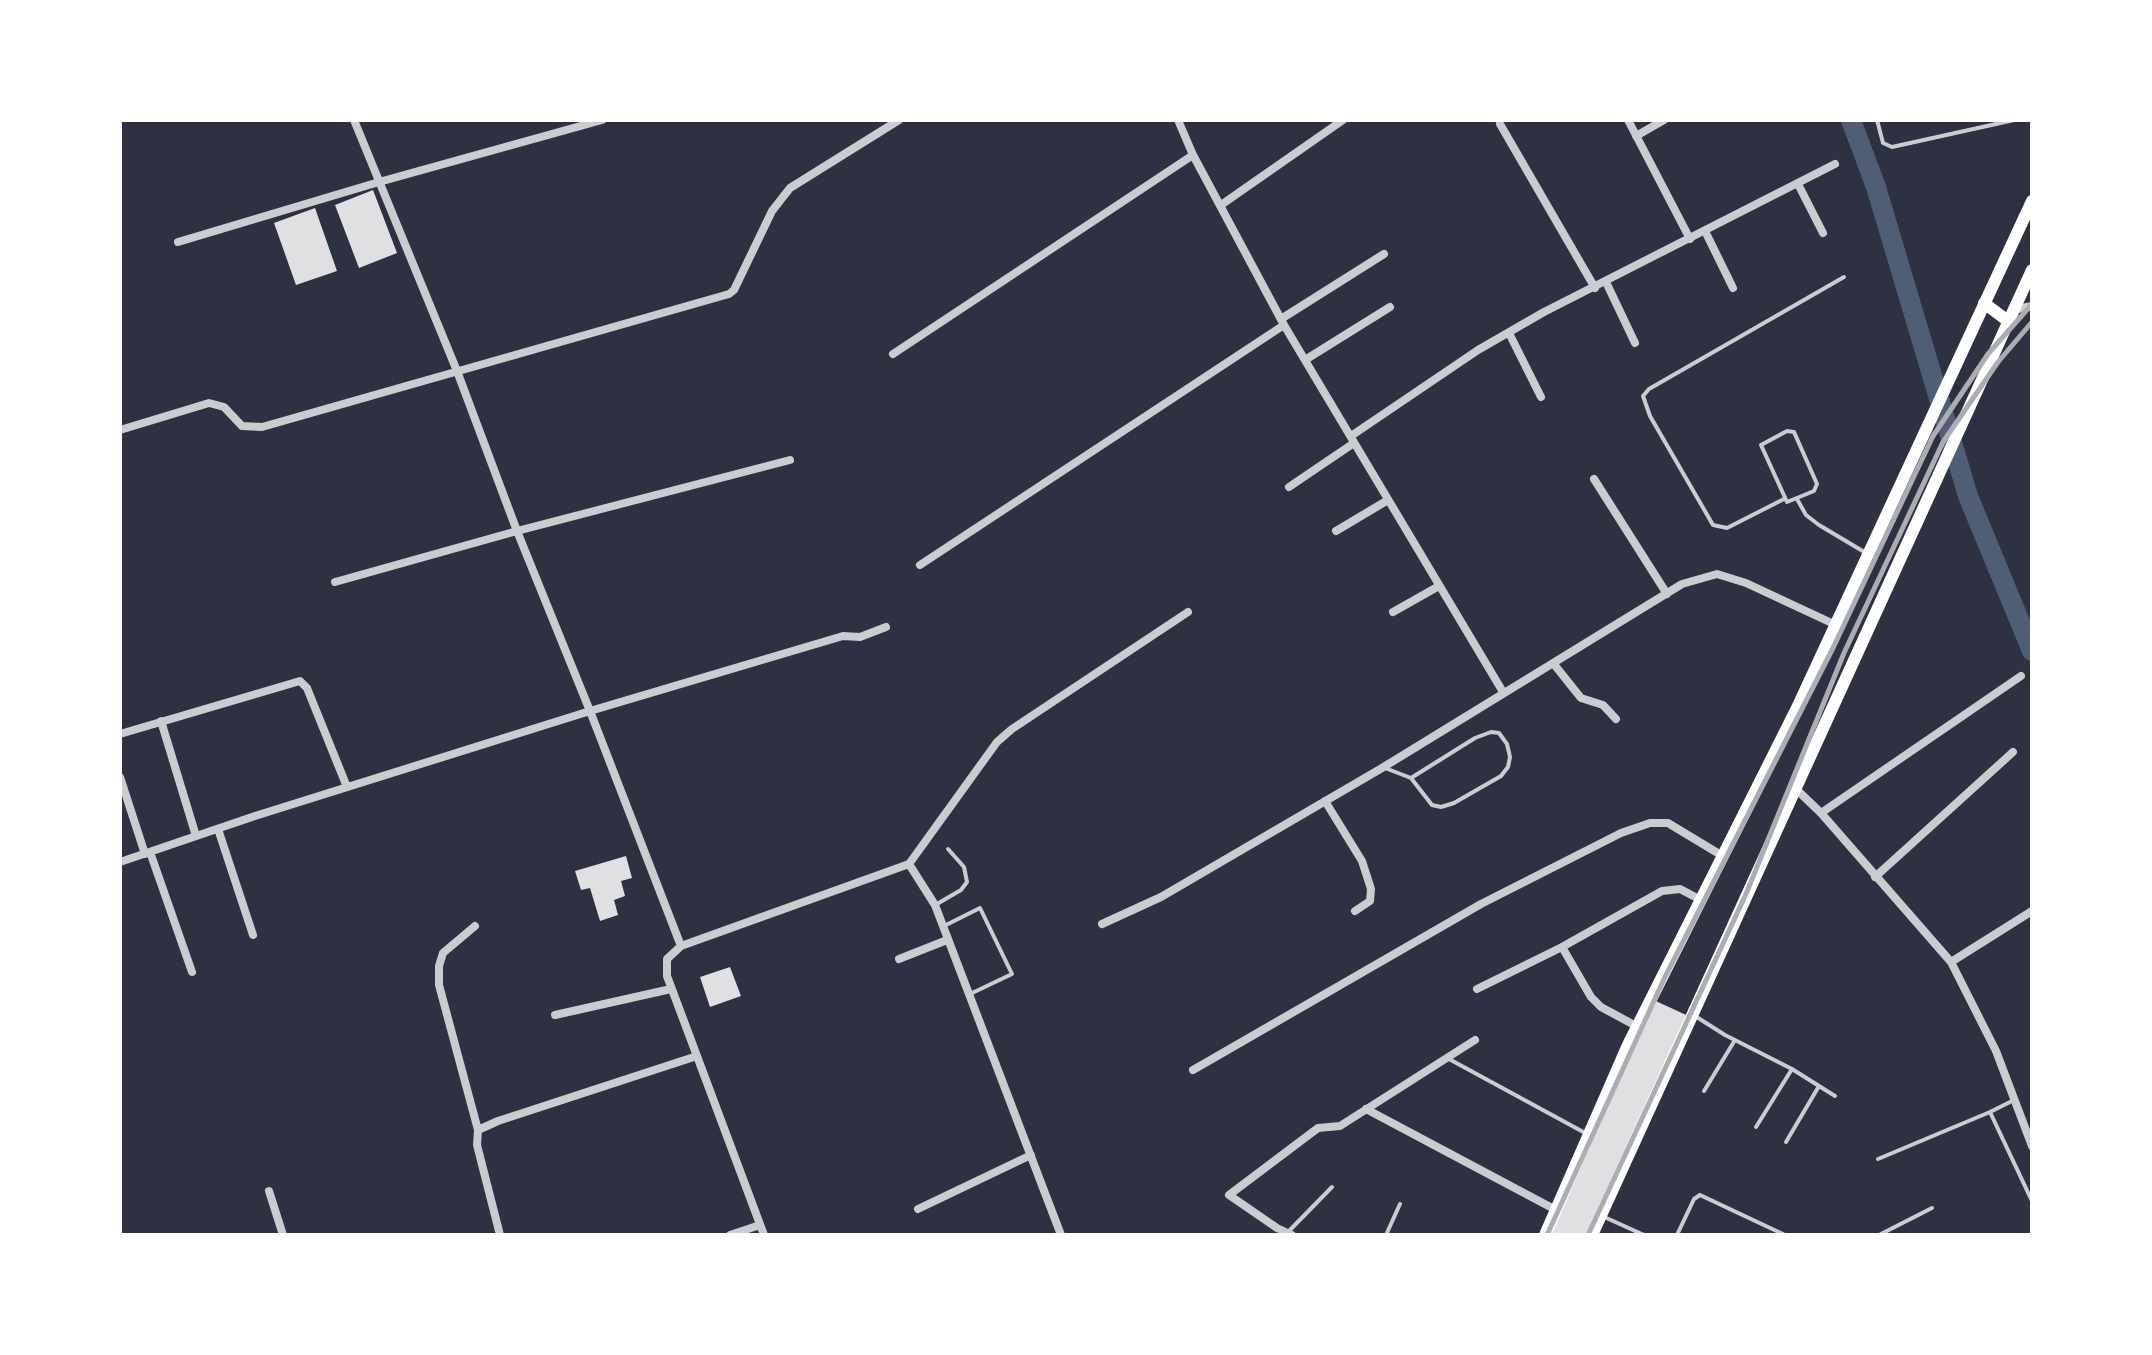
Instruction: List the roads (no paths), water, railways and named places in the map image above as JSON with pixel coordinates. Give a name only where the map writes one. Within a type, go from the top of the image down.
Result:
[{"type":"main road","points":[[1545,1235],[1638,1027],[1836,625],[2032,201]]},
{"type":"main road","points":[[1592,1235],[2032,270]]},
{"type":"main road","points":[[1984,303],[2010,316]]},
{"type":"street","points":[[354,120],[457,371],[681,946]]},
{"type":"street","points":[[178,242],[602,120]]},
{"type":"street","points":[[120,430],[209,403],[224,407],[242,426],[262,427],[729,294],[734,290],[772,211],[790,188],[899,120]]},
{"type":"street","points":[[1178,120],[1193,155],[1282,322],[1503,692]]},
{"type":"street","points":[[1221,205],[1343,120]]},
{"type":"street","points":[[1628,120],[1690,239]]},
{"type":"street","points":[[1636,136],[1664,120]]},
{"type":"street","points":[[1500,124],[1595,288]]},
{"type":"street","points":[[893,354],[1193,155]]},
{"type":"street","points":[[1289,487],[1478,350],[1835,164]]},
{"type":"street","points":[[1798,184],[1823,233]]},
{"type":"street","points":[[1705,231],[1733,288]]},
{"type":"street","points":[[920,565],[1384,254]]},
{"type":"street","points":[[1606,282],[1635,343]]},
{"type":"street","points":[[2010,316],[2032,306]]},
{"type":"street","points":[[1305,360],[1390,307]]},
{"type":"street","points":[[1509,333],[1541,397]]},
{"type":"street","points":[[335,582],[790,460]]},
{"type":"street","points":[[1594,479],[1667,594]]},
{"type":"street","points":[[1336,531],[1388,500]]},
{"type":"street","points":[[1102,924],[1161,897],[1382,768],[1682,584],[1717,574],[1746,583],[1836,625]]},
{"type":"street","points":[[1393,612],[1439,586]]},
{"type":"street","points":[[764,1235],[671,989],[667,959],[681,946],[909,864],[997,742],[1188,612]]},
{"type":"street","points":[[120,862],[590,711],[843,636],[860,637],[886,627]]},
{"type":"street","points":[[1553,663],[1581,698],[1603,705],[1616,719]]},
{"type":"street","points":[[1821,813],[2021,676]]},
{"type":"street","points":[[120,734],[300,681],[307,688],[347,787]]},
{"type":"street","points":[[161,721],[196,836]]},
{"type":"street","points":[[1875,877],[2013,752]]},
{"type":"street","points":[[120,777],[192,972]]},
{"type":"street","points":[[1796,789],[1821,813],[1951,962],[1996,1051],[2032,1146]]},
{"type":"street","points":[[1325,801],[1362,861],[1371,889],[1370,901],[1355,911]]},
{"type":"street","points":[[1193,1070],[1481,904],[1621,833],[1650,823],[1668,823],[1721,855]]},
{"type":"street","points":[[218,829],[253,935]]},
{"type":"street","points":[[909,864],[935,905],[1061,1235]]},
{"type":"street","points":[[1477,989],[1562,947],[1662,891],[1680,889],[1701,900]]},
{"type":"street","points":[[1951,962],[2032,911]]},
{"type":"street","points":[[475,926],[443,953],[439,985],[478,1130],[477,1145],[500,1235]]},
{"type":"street","points":[[899,959],[947,940]]},
{"type":"street","points":[[1562,947],[1591,997],[1601,1007],[1638,1027]]},
{"type":"street","points":[[555,1015],[671,989]]},
{"type":"street","points":[[1289,1234],[1229,1195],[1318,1128],[1340,1126],[1475,1040]]},
{"type":"street","points":[[478,1130],[697,1056]]},
{"type":"street","points":[[1366,1109],[1556,1210]]},
{"type":"street","points":[[918,1209],[1031,1155]]},
{"type":"street","points":[[269,1191],[283,1235]]},
{"type":"street","points":[[730,1235],[760,1225]]},
{"type":"lane","points":[[1877,120],[1883,143],[1892,147],[2014,120]]},
{"type":"lane","points":[[1784,499],[1727,528],[1713,525],[1650,416],[1643,396],[1649,389],[1844,277]]},
{"type":"lane","points":[[1790,430],[1796,436],[1817,484],[1814,491],[1797,499],[1787,502],[1784,499],[1761,445],[1790,430]]},
{"type":"lane","points":[[1797,499],[1806,515],[1868,554]]},
{"type":"lane","points":[[1382,768],[1411,778],[1432,805],[1441,807],[1454,803],[1501,776],[1508,767],[1510,757],[1507,744],[1499,733],[1483,735],[1411,778]]},
{"type":"lane","points":[[935,905],[961,890],[967,882],[964,867],[948,849]]},
{"type":"lane","points":[[942,927],[980,908],[1012,974],[968,995]]},
{"type":"lane","points":[[1693,1015],[1835,1096]]},
{"type":"lane","points":[[1704,1091],[1735,1040]]},
{"type":"lane","points":[[1449,1059],[1589,1135]]},
{"type":"lane","points":[[1756,1127],[1792,1069]]},
{"type":"lane","points":[[1786,1142],[1819,1086]]},
{"type":"lane","points":[[1878,1159],[2014,1100]]},
{"type":"lane","points":[[1990,1112],[2032,1201]]},
{"type":"lane","points":[[1289,1234],[1332,1187]]},
{"type":"lane","points":[[1677,1235],[1694,1199],[1700,1195],[1785,1235]]},
{"type":"lane","points":[[1386,1235],[1400,1204]]},
{"type":"lane","points":[[1879,1235],[1932,1208]]},
{"type":"lane","points":[[1600,1215],[1644,1235]]},
{"type":"waterway","points":[[1851,120],[1876,187],[1968,496],[2032,651]]},
{"type":"railway","points":[[1547,1235],[1664,979],[1833,648],[1933,436],[1988,354],[2032,304]]},
{"type":"railway","points":[[1588,1235],[1746,894],[1844,653],[1943,442],[1998,362],[2032,322]]}]
